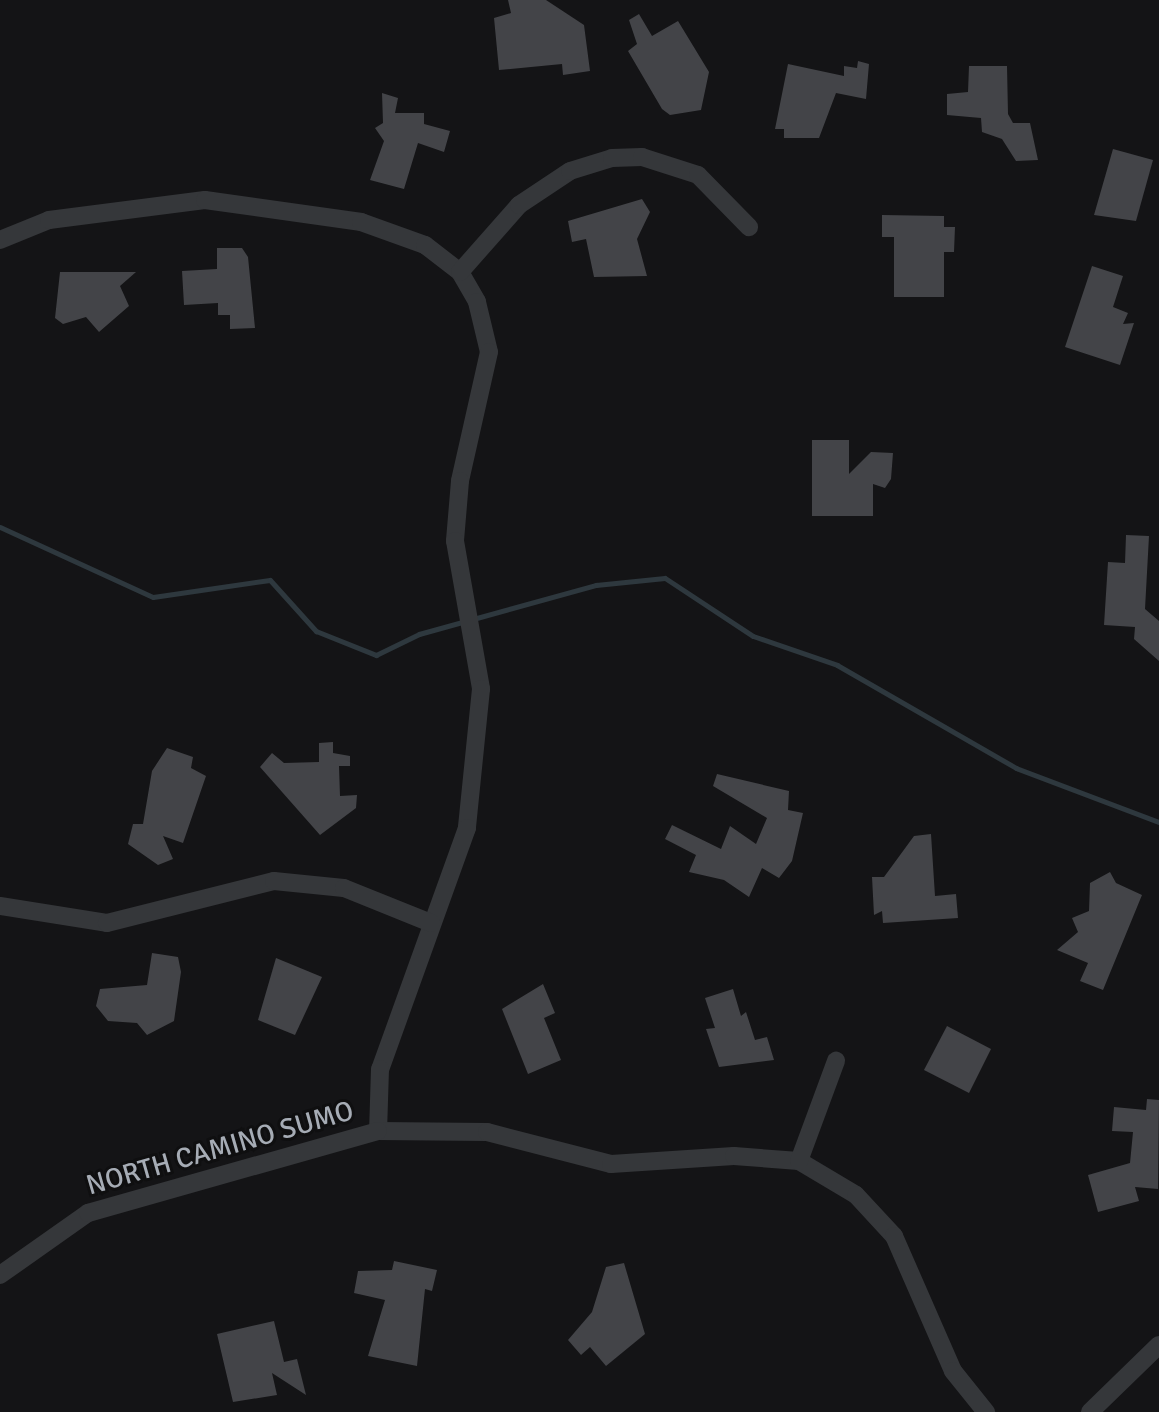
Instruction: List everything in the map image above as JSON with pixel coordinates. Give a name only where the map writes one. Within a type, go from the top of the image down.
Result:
[{"type":"street","points":[[460,272],[519,205],[570,171],[612,158],[642,157],[698,175],[749,227]]},
{"type":"street","name":"NORTH CAMINO SUMO","points":[[0,240],[49,220],[205,200],[361,222],[425,245],[460,272],[477,302],[489,352],[460,481],[455,541],[481,689],[467,828],[380,1069],[378,1131]]},
{"type":"street","points":[[0,906],[107,923],[274,881],[344,888],[431,923]]},
{"type":"street","points":[[799,1161],[836,1061]]},
{"type":"street","name":"NORTH CAMINO SUMO","points":[[0,1275],[88,1213],[378,1131],[487,1132],[611,1164],[734,1156],[799,1161],[856,1195],[894,1236],[953,1371],[986,1412]]},
{"type":"street","points":[[1090,1412],[1159,1345]]},
{"type":"building","points":[[508,0],[546,0],[584,25],[590,71],[563,75],[562,64],[499,70],[494,18],[511,13]]},
{"type":"building","points":[[639,14],[652,36],[678,21],[709,72],[701,110],[670,115],[662,109],[628,51],[637,44],[629,20]]},
{"type":"building","points":[[858,61],[869,64],[866,99],[836,93],[819,138],[784,138],[784,129],[775,129],[788,64],[844,76],[844,66],[857,68]]},
{"type":"building","points":[[969,66],[1007,66],[1008,114],[1013,123],[1030,123],[1038,160],[1016,161],[1002,139],[982,132],[981,118],[947,115],[947,94],[968,92]]},
{"type":"building","points":[[382,93],[398,98],[395,113],[424,113],[424,124],[450,131],[444,152],[418,143],[404,189],[370,180],[384,141],[375,128],[383,123]]},
{"type":"building","points":[[1113,149],[1153,160],[1136,221],[1094,215]]},
{"type":"building","points":[[642,199],[650,212],[637,239],[647,276],[594,277],[586,239],[572,242],[568,221]]},
{"type":"building","points":[[882,215],[944,216],[944,227],[955,227],[954,252],[944,252],[944,297],[894,297],[894,237],[882,237]]},
{"type":"building","points":[[217,248],[242,248],[248,257],[255,328],[230,329],[230,315],[218,315],[218,303],[184,305],[182,271],[217,269]]},
{"type":"building","points":[[1092,266],[1123,276],[1113,307],[1128,313],[1123,324],[1134,323],[1120,365],[1065,347]]},
{"type":"building","points":[[60,272],[136,272],[120,286],[129,306],[99,332],[86,317],[63,324],[55,318]]},
{"type":"building","points":[[812,440],[849,440],[849,474],[871,452],[893,453],[891,479],[885,488],[873,484],[873,516],[812,516]]},
{"type":"building","points":[[1126,535],[1149,536],[1145,609],[1159,621],[1159,661],[1134,639],[1135,627],[1104,625],[1108,562],[1125,563]]},
{"type":"building","points":[[333,742],[333,753],[350,756],[350,766],[339,766],[340,796],[357,795],[356,808],[320,835],[260,767],[272,753],[284,763],[319,762],[319,743]]},
{"type":"building","points":[[167,748],[193,757],[191,768],[206,776],[183,843],[163,836],[173,859],[158,865],[128,844],[133,824],[143,824],[152,771]]},
{"type":"building","points":[[717,774],[789,791],[788,810],[803,813],[792,861],[779,878],[762,868],[749,897],[724,880],[689,872],[696,855],[665,839],[672,825],[721,849],[730,826],[756,844],[767,818],[713,786]]},
{"type":"building","points":[[931,834],[935,896],[956,894],[958,918],[883,923],[882,911],[874,915],[872,877],[884,877],[914,836]]},
{"type":"building","points":[[1110,872],[1116,883],[1142,895],[1103,990],[1080,981],[1088,963],[1057,950],[1078,932],[1072,918],[1089,911],[1090,883]]},
{"type":"building","points":[[152,953],[178,957],[181,972],[174,1021],[147,1035],[137,1023],[108,1021],[96,1006],[100,989],[147,985]]},
{"type":"building","points":[[276,958],[322,977],[295,1035],[258,1020]]},
{"type":"building","points":[[543,984],[555,1013],[544,1018],[561,1060],[528,1074],[502,1009]]},
{"type":"building","points":[[733,989],[741,1016],[746,1012],[755,1040],[767,1037],[774,1060],[719,1067],[706,1029],[715,1028],[705,998]]},
{"type":"building","points":[[947,1026],[991,1049],[969,1093],[924,1070]]},
{"type":"building","points":[[1147,1099],[1159,1100],[1158,1189],[1135,1187],[1139,1201],[1098,1212],[1088,1175],[1130,1163],[1133,1132],[1112,1131],[1114,1107],[1146,1110]]},
{"type":"building","points":[[394,1261],[437,1270],[432,1291],[425,1289],[417,1366],[368,1356],[385,1300],[354,1293],[358,1271],[392,1270]]},
{"type":"building","points":[[624,1263],[645,1334],[606,1366],[590,1347],[581,1355],[568,1340],[592,1312],[606,1267]]},
{"type":"building","points":[[274,1321],[284,1362],[297,1359],[306,1395],[272,1373],[277,1395],[233,1402],[217,1334]]},
{"type":"waterway","points":[[0,527],[153,597],[270,580],[316,631],[376,655],[419,634],[596,585],[665,578],[753,636],[837,665],[1016,768],[1159,822]]}]
